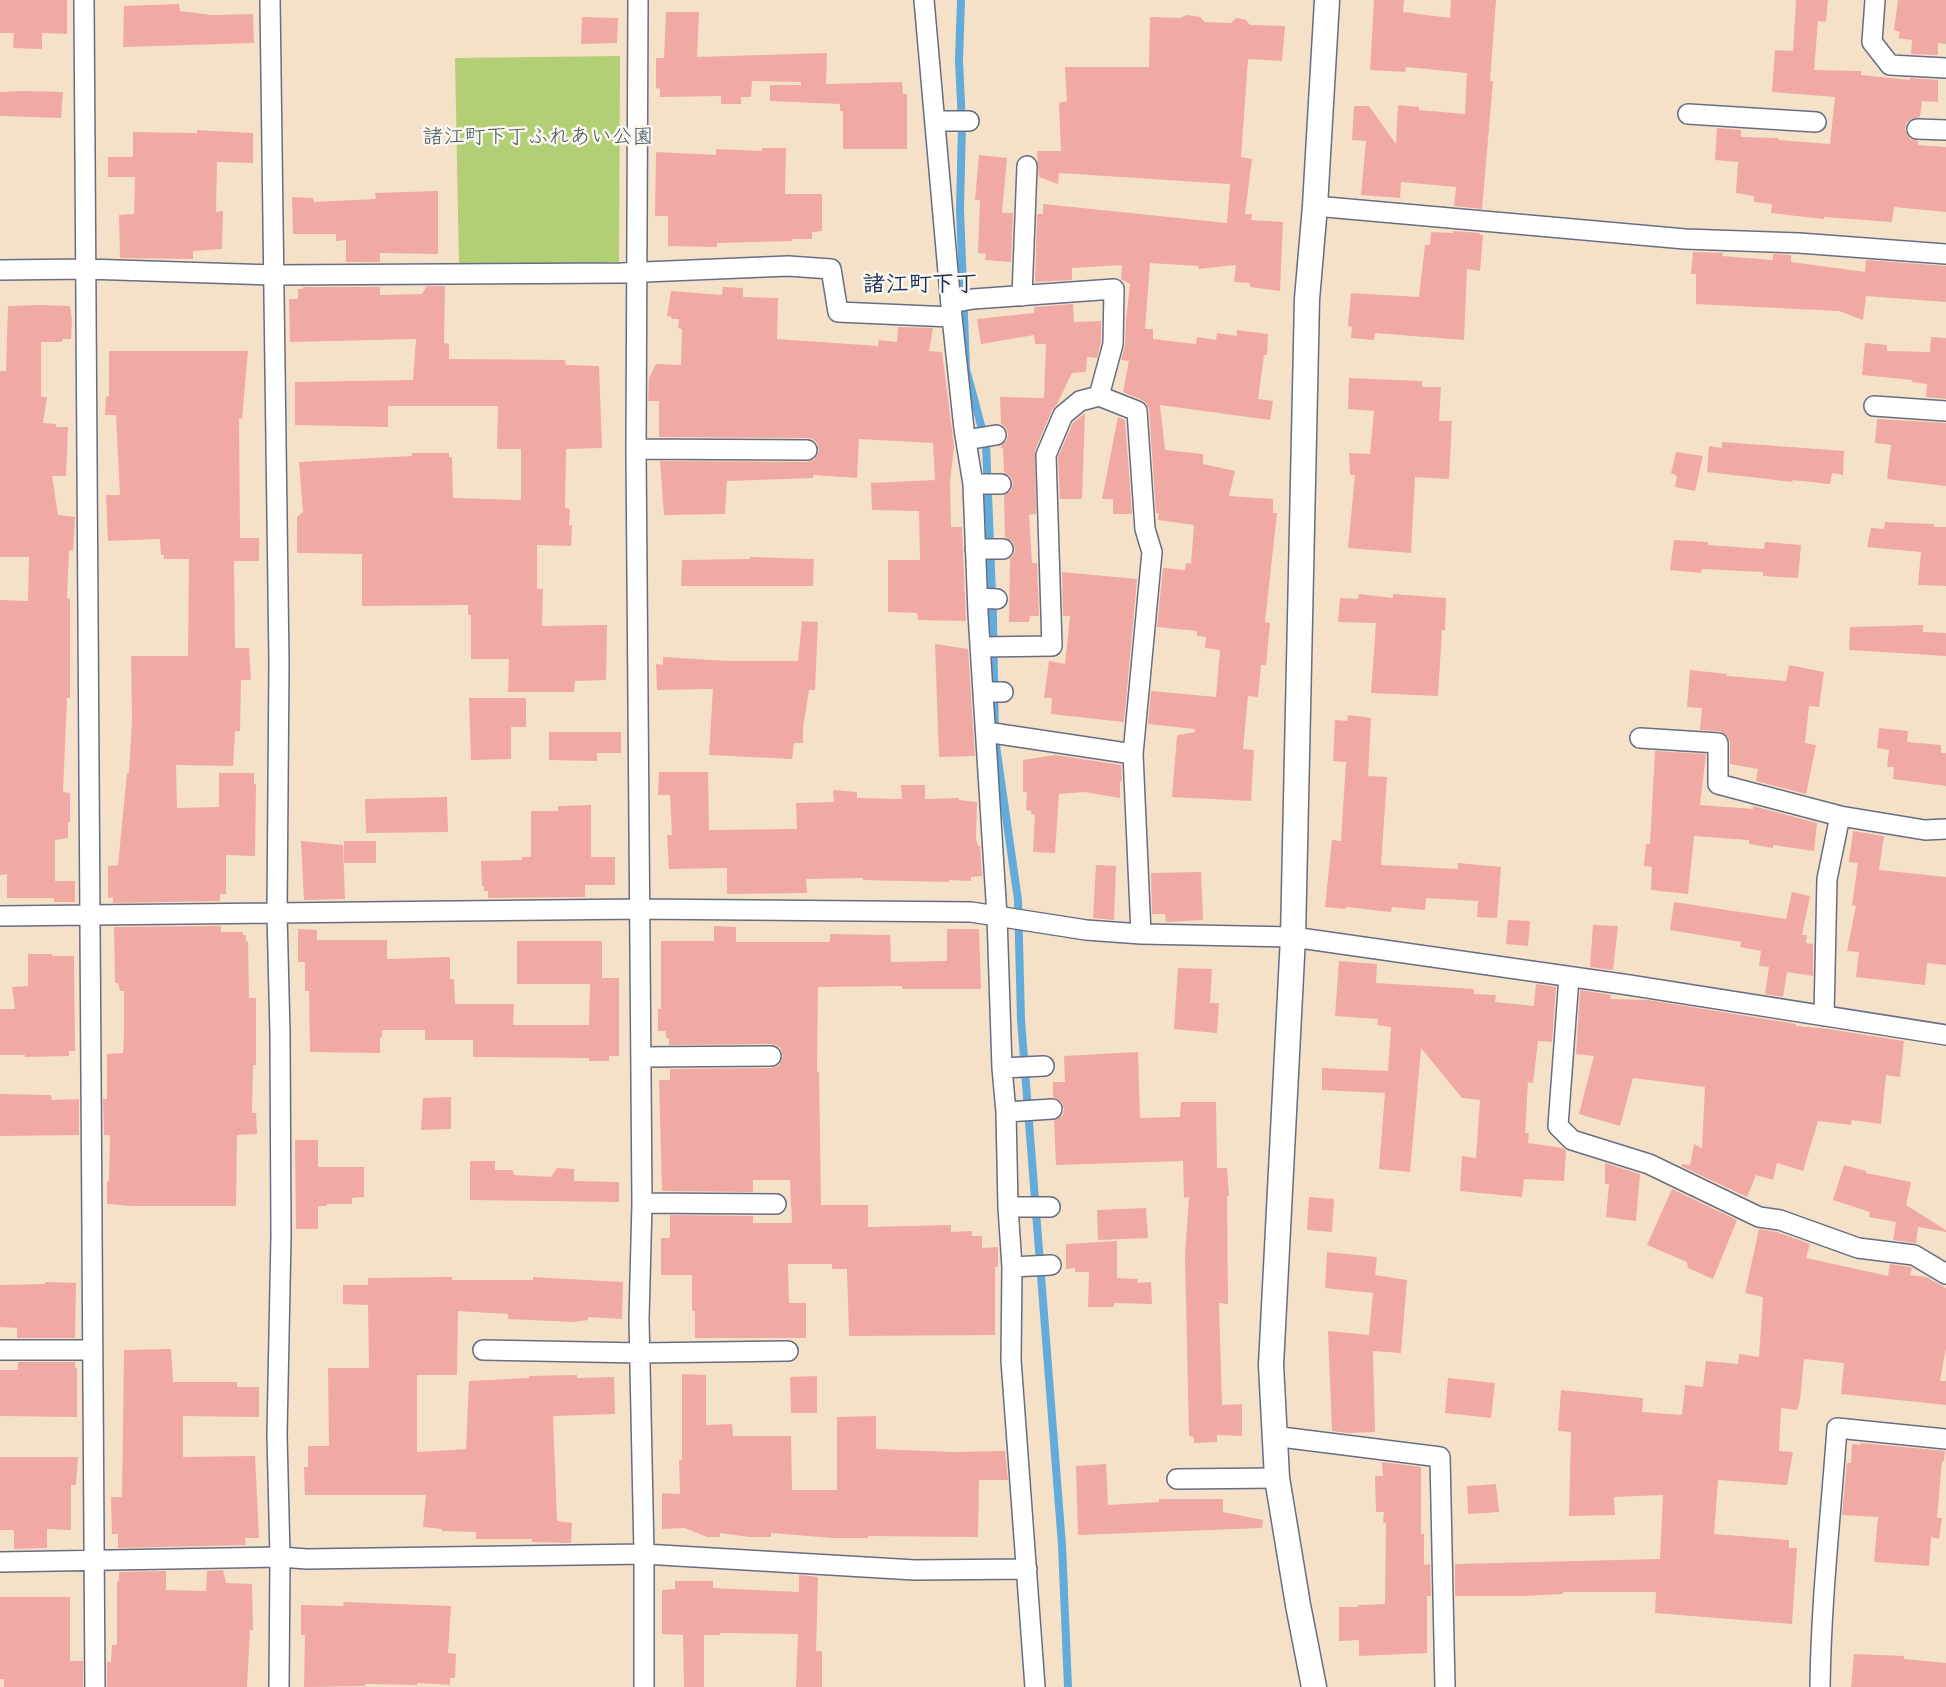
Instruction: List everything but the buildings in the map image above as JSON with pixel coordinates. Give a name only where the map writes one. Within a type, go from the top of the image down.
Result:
[{"type":"street","points":[[84,0],[94,1687]]},
{"type":"street","points":[[270,0],[279,662],[279,1687]]},
{"type":"street","points":[[638,0],[635,272],[642,1203],[639,1319],[644,1687]]},
{"type":"street","points":[[924,0],[952,310],[973,484],[975,549],[987,598],[981,647],[993,692],[1015,1207],[1016,1267],[1011,1360],[1035,1687]]},
{"type":"street","points":[[1314,1687],[1277,1478],[1271,1365],[1293,937],[1307,299],[1326,0]]},
{"type":"street","points":[[1875,0],[1872,43],[1889,65],[1946,68]]},
{"type":"street","points":[[1688,114],[1816,122]]},
{"type":"street","points":[[936,121],[969,121]]},
{"type":"street","points":[[1917,129],[1946,130]]},
{"type":"street","points":[[1022,296],[1027,166]]},
{"type":"street","points":[[1315,206],[1685,239],[1799,243],[1946,254]]},
{"type":"street","points":[[0,270],[86,269],[273,275],[549,274],[788,266],[831,269],[838,312],[952,310],[973,299],[1114,289],[1113,344],[1098,396]]},
{"type":"street","points":[[981,647],[1052,646],[1046,455],[1063,415],[1080,401],[1098,396],[1137,411],[1145,529],[1152,552],[1133,754],[1141,934]]},
{"type":"street","points":[[1874,406],[1946,411]]},
{"type":"street","points":[[966,440],[996,435]]},
{"type":"street","points":[[636,449],[807,450]]},
{"type":"street","points":[[973,484],[1001,484]]},
{"type":"street","points":[[975,549],[1003,549]]},
{"type":"street","points":[[995,733],[1133,754]]},
{"type":"street","points":[[1640,738],[1718,743],[1718,784],[1840,816],[1925,830],[1946,829]]},
{"type":"street","points":[[1824,1016],[1827,878],[1840,816]]},
{"type":"street","points":[[0,916],[639,909],[971,912],[1086,930],[1141,934],[1293,937],[1946,1035]]},
{"type":"street","points":[[1569,977],[1558,1126],[1572,1140],[1649,1164],[1759,1216],[1780,1220],[1858,1248],[1914,1255],[1946,1274]]},
{"type":"street","points":[[641,1057],[771,1056]]},
{"type":"street","points":[[1007,1067],[1044,1066]]},
{"type":"street","points":[[1011,1111],[1052,1109]]},
{"type":"street","points":[[642,1203],[776,1204]]},
{"type":"street","points":[[1015,1207],[1050,1207]]},
{"type":"street","points":[[1016,1267],[1051,1265]]},
{"type":"street","points":[[0,1350],[92,1350]]},
{"type":"street","points":[[483,1350],[641,1353],[788,1351]]},
{"type":"street","points":[[1820,1687],[1821,1620],[1837,1428],[1946,1439]]},
{"type":"street","points":[[1273,1436],[1440,1457],[1445,1687]]},
{"type":"street","points":[[1177,1479],[1277,1478]]},
{"type":"street","points":[[0,1562],[644,1554],[915,1570],[1027,1569]]},
{"type":"green space","name":"諸江町下丁ふれあい公園","points":[[620,56],[619,262],[459,265],[455,58]]},
{"type":"waterway","points":[[961,0],[960,209],[966,369],[986,444],[995,739],[1018,900],[1021,1020],[1062,1545],[1068,1687]]},
{"type":"district","name":"諸江町下丁","points":[[920,285]]}]
